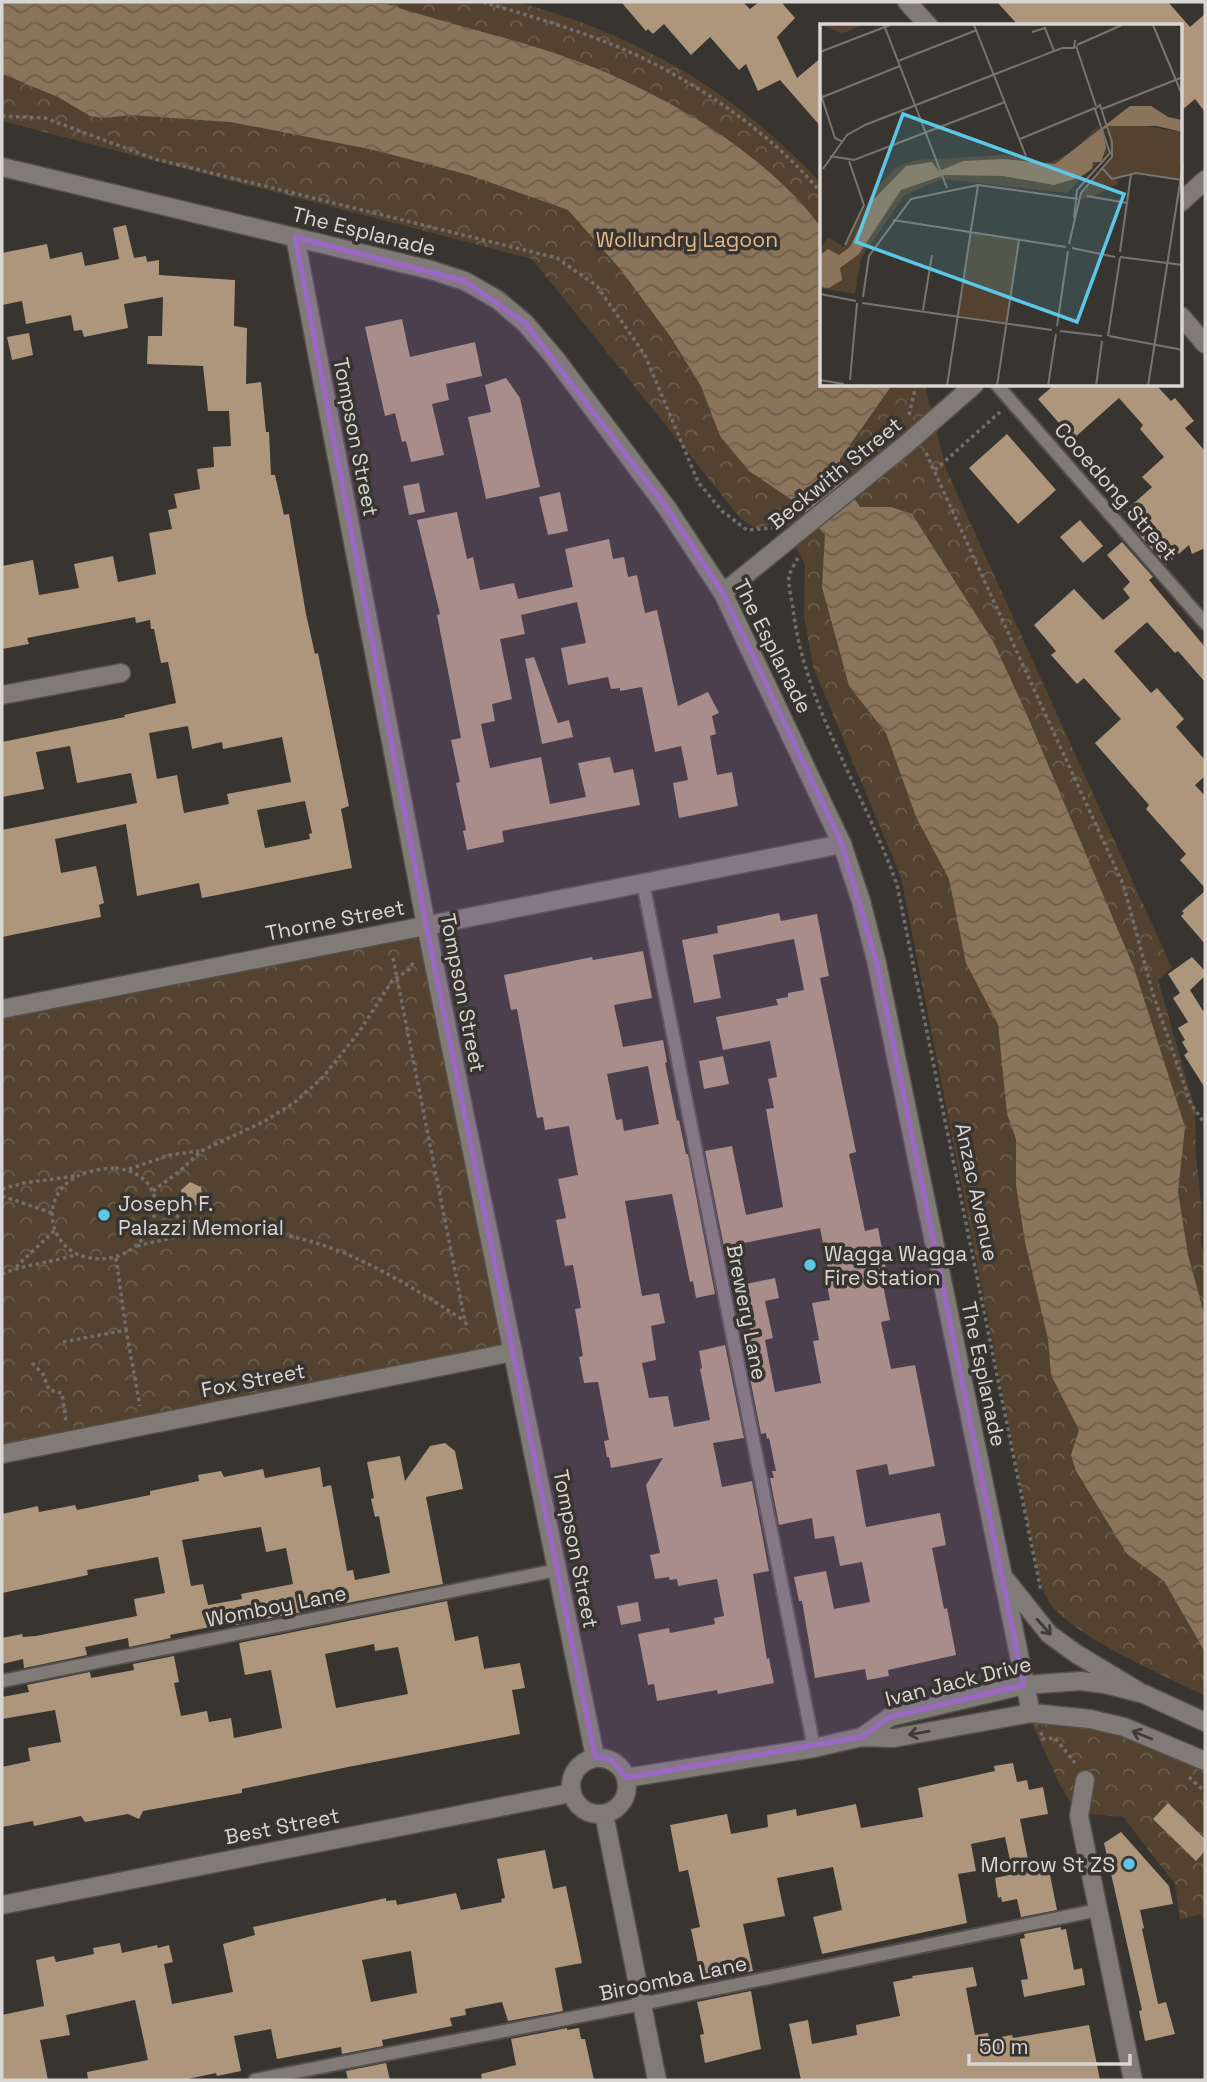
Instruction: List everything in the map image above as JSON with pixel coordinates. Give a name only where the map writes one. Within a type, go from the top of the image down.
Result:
[{"type":"street","points":[[907,2],[927,24]]},
{"type":"street","name":"The Esplanade","points":[[2,167],[465,281],[507,307],[525,323],[555,358],[667,508],[723,593],[842,844],[861,901],[877,964],[1031,1713]]},
{"type":"street","points":[[1182,201],[1205,180]]},
{"type":"street","name":"Tompson Street","points":[[295,237],[426,926],[595,1757]]},
{"type":"street","points":[[1182,317],[1205,344]]},
{"type":"street","name":"Beckwith Street","points":[[723,593],[972,387]]},
{"type":"street","points":[[2,695],[121,673]]},
{"type":"street","name":"Thorne Street","points":[[2,1009],[842,844]]},
{"type":"street","name":"Fox Street","points":[[2,1454],[513,1352]]},
{"type":"street","name":"The Esplanade","points":[[1002,1574],[1049,1634],[1144,1694]]},
{"type":"street","name":"Ivan Jack Drive","points":[[862,1737],[890,1717],[1024,1685],[1081,1681],[1144,1694],[1205,1722]]},
{"type":"street","name":"Ivan Jack Drive","points":[[862,1737],[894,1738],[1031,1713],[1090,1719],[1124,1727],[1205,1761]]},
{"type":"street","points":[[626,1778],[814,1748],[862,1737]]},
{"type":"street","points":[[595,1757],[611,1760],[623,1771],[626,1778],[625,1797],[613,1811],[604,1814],[596,1814],[580,1807],[571,1793],[572,1774],[578,1766],[595,1757]]},
{"type":"street","points":[[1085,1780],[1079,1816],[1133,2080]]},
{"type":"street","name":"Best Street","points":[[2,1905],[571,1793]]},
{"type":"street","points":[[604,1814],[657,2079]]},
{"type":"lane","name":"Cooedong Street","points":[[999,387],[1205,623]]},
{"type":"lane","name":"Brewery Lane","points":[[643,883],[814,1748]]},
{"type":"lane","name":"Womboy Lane","points":[[2,1681],[557,1570]]},
{"type":"lane","name":"Biroomba Lane","points":[[255,2080],[1098,1910]]},
{"type":"path","points":[[483,2],[554,23],[612,45],[673,74],[735,115],[781,151],[820,192]]},
{"type":"path","points":[[935,470],[1012,401]]},
{"type":"path","points":[[915,436],[935,470],[1025,674],[1123,884],[1153,994],[1191,1104],[1205,1124]]},
{"type":"path","name":"Anzac Avenue","points":[[798,558],[789,577],[794,616],[806,666],[831,736],[884,850],[897,886],[1042,1596]]},
{"type":"path","points":[[393,958],[468,1328]]},
{"type":"path","points":[[2,1189],[57,1177],[78,1176],[96,1170],[127,1169],[170,1155],[201,1151],[265,1121],[305,1094],[331,1068],[359,1032],[392,981],[410,969],[414,958]]},
{"type":"path","points":[[153,1191],[201,1151]]},
{"type":"path","points":[[127,1169],[138,1174],[153,1191],[156,1209],[149,1232],[137,1246]]},
{"type":"path","points":[[78,1176],[59,1192],[52,1213],[55,1230],[62,1242],[77,1254],[99,1259],[116,1258],[137,1246],[218,1231],[278,1233],[346,1253],[393,1275],[465,1321]]},
{"type":"path","points":[[2,1196],[52,1213]]},
{"type":"path","points":[[156,1209],[218,1231]]},
{"type":"path","points":[[14,1269],[55,1230]]},
{"type":"path","points":[[2,1275],[14,1269],[53,1262],[77,1254]]},
{"type":"path","points":[[116,1258],[143,1425]]},
{"type":"path","points":[[63,1342],[126,1330]]},
{"type":"path","points":[[32,1363],[43,1374],[49,1390],[62,1393],[69,1440]]},
{"type":"path","points":[[1031,1713],[1041,1729],[1042,1739],[1055,1738],[1085,1780]]},
{"type":"path","points":[[1187,1776],[1205,1792]]},
{"type":"highlighted area","points":[[295,237],[465,281],[525,323],[667,508],[723,593],[842,844],[877,964],[1024,1685],[890,1717],[862,1737],[626,1778],[611,1760],[595,1757],[426,925]]},
{"type":"green space","name":"Wollundry Lagoon","points":[[2,2],[518,2],[624,40],[690,75],[752,118],[820,183],[820,387],[926,387],[946,469],[1172,968],[1158,980],[1195,1109],[1196,1155],[1202,1212],[1201,1244],[1205,1257],[1205,1696],[1102,1644],[1064,1618],[1046,1597],[1037,1569],[901,877],[813,667],[804,615],[805,565],[784,522],[756,528],[741,519],[532,259],[2,121]]},
{"type":"green space","points":[[426,925],[513,1352],[2,1454],[2,1009]]},
{"type":"green space","points":[[1029,1717],[1090,1723],[1205,1765],[1205,1920],[1200,1914],[1180,1920],[1175,1884],[1123,1817],[1076,1813]]},
{"type":"water","name":"Wollundry Lagoon","points":[[2,2],[387,4],[578,61],[664,101],[721,135],[756,161],[791,193],[820,226],[820,387],[891,387],[840,459],[840,475],[860,507],[891,507],[912,514],[994,643],[1134,968],[1185,1127],[1178,1191],[1188,1255],[1205,1317],[1205,1652],[1164,1581],[1127,1554],[1076,1471],[1071,1455],[1079,1430],[1051,1375],[1048,1339],[1025,1242],[1016,1185],[1016,1139],[1007,1114],[998,1024],[966,963],[949,879],[916,817],[886,733],[849,686],[822,587],[825,535],[798,504],[749,471],[720,436],[701,386],[670,336],[621,270],[568,210],[469,175],[374,150],[230,122],[131,115],[105,118],[90,116],[58,97],[2,74]]},
{"type":"building","points":[[621,2],[743,2],[750,9],[759,2],[781,2],[795,18],[777,37],[797,78],[820,59],[820,126],[780,80],[758,91],[746,64],[739,70],[710,37],[691,55],[664,24],[653,34],[648,29],[646,31]]},
{"type":"building","points":[[997,2],[1168,2],[1190,27],[1205,14],[1205,112],[1195,99],[1182,110],[1182,24],[1017,24]]},
{"type":"building","points":[[126,225],[134,258],[146,256],[147,262],[159,260],[159,275],[235,280],[234,326],[247,328],[246,384],[261,382],[266,432],[269,432],[271,475],[275,475],[284,515],[289,514],[306,614],[315,654],[318,653],[349,806],[341,809],[352,868],[202,898],[199,883],[137,896],[126,824],[55,839],[61,873],[96,866],[104,903],[99,905],[101,917],[2,937],[2,830],[137,803],[131,773],[77,783],[70,746],[36,752],[44,789],[2,797],[2,742],[125,717],[124,715],[176,703],[168,662],[161,663],[150,620],[136,623],[135,617],[27,638],[29,644],[2,649],[2,566],[33,560],[39,595],[79,588],[74,564],[113,556],[118,582],[156,574],[149,533],[172,529],[168,510],[177,508],[174,494],[200,489],[197,469],[214,467],[213,447],[231,446],[229,411],[208,411],[203,366],[147,364],[148,336],[162,336],[163,297],[124,304],[128,328],[84,337],[82,330],[74,331],[71,315],[26,324],[22,301],[2,305],[2,253],[47,244],[50,259],[82,252],[85,266],[119,259],[113,228]],"holes":[[[188,726],[192,749],[222,742],[223,749],[282,737],[291,782],[227,794],[229,804],[184,813],[177,775],[157,779],[149,733]],[[305,801],[312,833],[309,834],[310,839],[265,848],[257,810]]]},
{"type":"building","points":[[402,319],[410,357],[475,342],[482,376],[446,384],[449,400],[432,404],[444,455],[411,462],[406,441],[402,442],[395,413],[385,416],[365,327]]},
{"type":"building","points":[[29,333],[33,355],[12,360],[7,337]]},
{"type":"building","points":[[506,378],[520,398],[540,487],[486,499],[468,417],[491,412],[485,385]]},
{"type":"building","points":[[1052,387],[1158,387],[1171,401],[1175,398],[1194,421],[1185,428],[1205,451],[1205,548],[1192,554],[1189,545],[1166,565],[1135,530],[1138,527],[1124,512],[1152,487],[1142,477],[1164,457],[1140,429],[1143,425],[1119,398],[1073,439],[1038,399]]},
{"type":"building","points":[[1007,434],[1056,490],[1018,524],[969,468]]},
{"type":"building","points":[[419,483],[425,512],[409,515],[403,486]]},
{"type":"building","points":[[560,492],[568,531],[548,535],[539,497]]},
{"type":"building","points":[[457,512],[467,559],[473,557],[480,590],[514,583],[518,599],[573,587],[565,549],[609,539],[613,559],[624,557],[628,577],[637,575],[645,613],[657,610],[678,706],[708,692],[719,713],[712,716],[716,734],[710,736],[717,775],[732,772],[738,806],[679,818],[673,783],[688,780],[681,746],[655,752],[642,687],[620,691],[620,688],[611,689],[608,677],[568,685],[561,648],[586,643],[577,602],[521,615],[525,634],[500,639],[512,699],[492,704],[495,721],[481,724],[490,768],[541,757],[550,804],[586,797],[578,763],[610,757],[614,773],[633,769],[640,805],[502,831],[504,842],[467,850],[463,831],[466,830],[456,783],[460,782],[451,740],[461,738],[437,615],[440,614],[417,520]]},
{"type":"building","points":[[1080,520],[1103,546],[1083,563],[1060,537]]},
{"type":"building","points":[[1122,542],[1153,577],[1149,580],[1205,647],[1205,682],[1178,651],[1175,653],[1147,622],[1114,651],[1151,693],[1157,688],[1184,719],[1176,727],[1205,760],[1205,776],[1195,785],[1205,796],[1205,888],[1180,860],[1186,854],[1146,809],[1149,805],[1095,743],[1121,719],[1084,678],[1077,684],[1051,655],[1056,651],[1034,625],[1074,589],[1103,620],[1130,598],[1123,589],[1130,582],[1107,555]]},
{"type":"building","points":[[534,657],[558,723],[569,720],[573,737],[542,744],[525,659]]},
{"type":"building","points":[[1205,891],[1205,944],[1181,916],[1184,913],[1182,911]]},
{"type":"building","points":[[779,913],[781,921],[817,914],[829,976],[820,978],[856,1152],[849,1154],[865,1231],[878,1228],[888,1279],[882,1280],[890,1320],[881,1322],[891,1369],[915,1365],[935,1466],[889,1475],[887,1464],[856,1470],[866,1527],[940,1513],[946,1545],[932,1548],[956,1655],[888,1670],[889,1676],[867,1680],[865,1669],[815,1678],[802,1601],[799,1601],[794,1577],[826,1571],[834,1609],[870,1602],[862,1562],[840,1566],[834,1536],[815,1539],[812,1518],[779,1525],[770,1478],[774,1478],[772,1471],[776,1471],[769,1438],[767,1439],[766,1433],[761,1434],[743,1342],[752,1340],[741,1285],[775,1278],[779,1298],[765,1301],[773,1338],[765,1340],[775,1392],[821,1383],[813,1341],[819,1340],[812,1303],[830,1300],[824,1270],[828,1269],[820,1228],[724,1247],[705,1151],[732,1146],[746,1215],[783,1207],[766,1109],[774,1108],[768,1079],[777,1077],[770,1041],[723,1050],[716,1017],[778,1005],[776,999],[804,990],[794,939],[713,955],[721,998],[694,1003],[682,940],[718,933],[717,926]]},
{"type":"building","points":[[643,951],[652,998],[614,1005],[623,1047],[663,1040],[665,1063],[677,1121],[679,1120],[688,1154],[715,1294],[696,1298],[693,1281],[690,1282],[672,1194],[625,1201],[642,1296],[659,1293],[665,1323],[651,1326],[656,1360],[642,1363],[649,1398],[668,1396],[674,1427],[710,1420],[699,1351],[725,1345],[744,1438],[713,1443],[722,1487],[752,1481],[769,1571],[753,1574],[767,1659],[769,1658],[774,1683],[718,1694],[717,1690],[657,1701],[654,1684],[648,1685],[638,1634],[669,1628],[670,1633],[715,1624],[714,1618],[724,1616],[717,1579],[678,1586],[677,1579],[655,1579],[650,1555],[660,1553],[646,1485],[663,1458],[611,1468],[607,1457],[604,1441],[609,1440],[598,1382],[584,1383],[579,1357],[583,1356],[575,1309],[581,1308],[573,1265],[565,1266],[556,1220],[566,1218],[558,1179],[578,1175],[569,1126],[545,1130],[543,1117],[537,1118],[517,1009],[511,1010],[504,975],[592,957],[593,960]],"holes":[[[648,1066],[659,1124],[624,1131],[622,1119],[616,1120],[607,1074]]]},
{"type":"building","points":[[1192,957],[1205,971],[1205,976],[1190,990],[1203,1011],[1205,1010],[1205,1088],[1184,1055],[1188,1052],[1178,1028],[1188,1022],[1173,998],[1180,993],[1168,974]]},
{"type":"building","points":[[723,1056],[729,1084],[704,1089],[699,1061]]},
{"type":"building","points":[[190,1182],[201,1187],[204,1208],[183,1201],[181,1190]]},
{"type":"building","points":[[445,1443],[455,1451],[463,1489],[426,1497],[443,1584],[236,1625],[235,1622],[170,1635],[171,1638],[129,1647],[128,1638],[85,1647],[87,1655],[24,1668],[23,1659],[2,1664],[2,1638],[22,1634],[23,1637],[36,1636],[137,1616],[134,1599],[165,1593],[158,1557],[87,1570],[88,1575],[2,1593],[2,1514],[38,1506],[39,1512],[75,1505],[77,1510],[150,1495],[150,1491],[199,1481],[198,1475],[221,1471],[224,1477],[263,1469],[265,1478],[320,1467],[323,1487],[331,1485],[347,1571],[353,1570],[355,1580],[390,1573],[379,1516],[375,1517],[371,1499],[374,1498],[367,1462],[400,1456],[405,1481],[430,1446]],"holes":[[[261,1527],[266,1552],[286,1548],[293,1584],[241,1594],[242,1599],[208,1605],[203,1584],[191,1586],[182,1540]]]},
{"type":"building","points":[[447,1601],[455,1641],[478,1636],[484,1669],[520,1663],[525,1688],[512,1690],[520,1734],[242,1789],[242,1793],[143,1811],[139,1819],[128,1814],[85,1822],[81,1816],[34,1826],[33,1821],[2,1827],[2,1767],[30,1761],[28,1748],[61,1742],[55,1710],[2,1719],[2,1697],[29,1692],[27,1685],[90,1672],[91,1678],[134,1670],[133,1664],[174,1656],[179,1682],[174,1683],[181,1716],[207,1711],[209,1722],[231,1718],[234,1738],[282,1728],[271,1670],[245,1675],[239,1643]],"holes":[[[374,1644],[375,1651],[398,1647],[408,1694],[336,1708],[325,1654]]]},
{"type":"building","points":[[638,1602],[641,1621],[621,1625],[617,1606]]},
{"type":"building","points":[[1013,1763],[1017,1782],[1027,1780],[1029,1790],[1043,1787],[1048,1814],[1020,1819],[1029,1864],[1047,1860],[1057,1910],[1021,1917],[1017,1899],[1002,1902],[1001,1897],[998,1898],[995,1878],[1013,1874],[1005,1837],[971,1844],[976,1871],[958,1874],[967,1923],[822,1954],[813,1917],[842,1910],[833,1867],[777,1878],[785,1916],[743,1924],[753,1971],[702,1983],[691,1929],[700,1927],[688,1870],[679,1872],[670,1825],[727,1814],[731,1834],[768,1827],[767,1815],[796,1809],[797,1816],[856,1804],[861,1828],[923,1817],[918,1788],[995,1771],[994,1766]]},
{"type":"building","points":[[1168,1803],[1205,1839],[1205,1851],[1196,1861],[1153,1819]]},
{"type":"building","points":[[1121,1832],[1169,1886],[1173,1904],[1140,1910],[1158,2004],[1166,2002],[1175,2034],[1145,2041],[1139,2011],[1142,2010],[1104,1843]]},
{"type":"building","points":[[545,1850],[553,1889],[566,1886],[582,1963],[555,1968],[563,2011],[508,2021],[502,2002],[465,2009],[466,2015],[450,2018],[452,2026],[382,2040],[383,2046],[342,2054],[341,2047],[277,2059],[271,2029],[234,2036],[241,2071],[183,2080],[88,2080],[87,2072],[148,2060],[135,2000],[66,2015],[70,2035],[40,2040],[48,2080],[2,2080],[2,2015],[44,2006],[36,1960],[54,1956],[56,1962],[94,1954],[93,1948],[120,1943],[122,1953],[169,1945],[173,1962],[164,1964],[172,2004],[233,1992],[223,1944],[255,1935],[253,1927],[386,1898],[386,1901],[396,1900],[397,1905],[456,1893],[461,1910],[502,1902],[501,1899],[505,1898],[497,1859]],"holes":[[[411,1951],[417,1993],[371,2002],[362,1960]]]},
{"type":"building","points":[[1061,1927],[1061,1930],[1066,1929],[1074,1970],[1082,1968],[1085,1985],[1024,1997],[1021,1980],[1028,1979],[1020,1939],[1025,1938],[1024,1934]]},
{"type":"building","points":[[973,1967],[977,1986],[966,1988],[975,2035],[988,2033],[989,2039],[1012,2035],[1013,2038],[1089,2025],[1100,2080],[801,2080],[789,2024],[808,2020],[812,2044],[857,2035],[856,2025],[900,2016],[893,1982],[913,1978],[912,1976]]},
{"type":"building","points":[[751,1991],[761,2049],[705,2063],[700,2035],[704,2034],[697,2002]]},
{"type":"building","points":[[579,2028],[581,2039],[585,2039],[594,2080],[482,2080],[481,2074],[516,2065],[511,2039]]},
{"type":"building","points":[[386,2063],[390,2080],[348,2080],[346,2071]]},
{"type":"place","name":"Joseph F. Palazzi Memorial","points":[[104,1215]]},
{"type":"place","name":"Wagga Wagga Fire Station","points":[[810,1265]]},
{"type":"place","name":"Morrow St ZS","points":[[1129,1864]]}]
